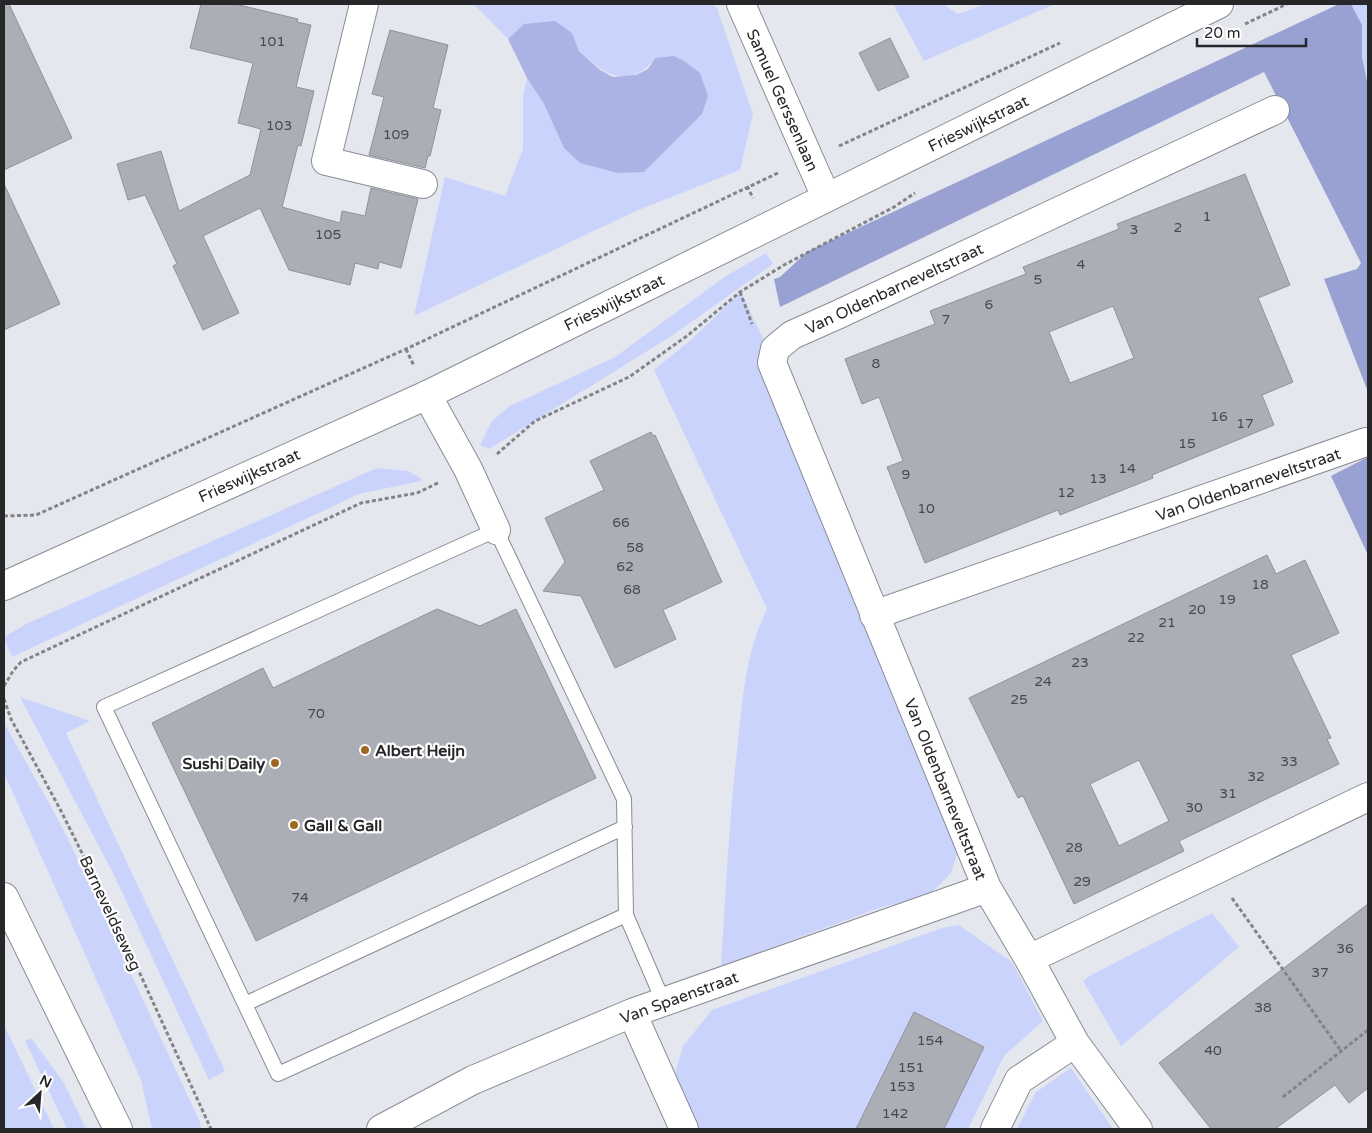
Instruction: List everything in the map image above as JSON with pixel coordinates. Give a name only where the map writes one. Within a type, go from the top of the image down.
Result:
[{"type":"street","points":[[364,4],[326,161],[423,184]]},
{"type":"street","name":"Samuel Gerssenlaan","points":[[741,4],[826,197]]},
{"type":"street","name":"Frieswijkstraat","points":[[4,586],[427,395],[1219,4]]},
{"type":"street","name":"Van Oldenbarneveltstraat","points":[[1138,1129],[1075,1043],[987,888],[772,363],[775,349],[792,335],[837,316],[1275,110]]},
{"type":"street","points":[[427,395],[468,469],[496,530]]},
{"type":"street","name":"Van Oldenbarneveltstraat","points":[[874,615],[1366,442]]},
{"type":"street","points":[[1029,959],[1368,797]]},
{"type":"street","name":"Van Spaenstraat","points":[[381,1129],[473,1080],[632,1013],[987,888]]},
{"type":"street","points":[[4,897],[118,1129]]},
{"type":"street","points":[[632,1013],[684,1129]]},
{"type":"street","points":[[995,1129],[1019,1080],[1075,1043]]},
{"type":"lane","points":[[626,915],[278,1074],[104,707],[496,530],[624,799],[626,915],[664,1002]]},
{"type":"lane","points":[[244,1004],[625,827]]},
{"type":"path","points":[[4,516],[36,515],[406,349],[747,186],[1064,41]]},
{"type":"path","points":[[4,686],[21,662],[361,503],[417,493],[494,457],[535,421],[629,378],[688,336],[740,292],[784,265]]},
{"type":"path","name":"Barneveldseweg","points":[[4,699],[11,719],[60,809],[115,919],[211,1129]]},
{"type":"path","points":[[1213,871],[1342,1051]]},
{"type":"path","points":[[1283,1098],[1368,1030]]},
{"type":"shaded area","points":[[474,4],[712,4],[717,8],[753,114],[740,170],[636,211],[414,316],[445,177],[505,196],[523,149],[523,97],[527,78],[544,104],[564,148],[580,163],[644,172],[702,114],[655,58],[641,72],[633,75],[616,76],[600,68],[583,54],[577,47],[572,33],[524,24],[508,39]]},
{"type":"shaded area","points":[[893,4],[943,4],[958,14],[986,4],[1055,4],[924,61]]},
{"type":"shaded area","points":[[1339,4],[1351,4],[1362,25],[1362,57],[1368,86],[1368,392],[1324,279],[1357,269],[1361,263],[1264,72],[780,307],[774,279],[780,277],[807,252]]},
{"type":"shaded area","points":[[1351,4],[1368,4],[1368,86],[1362,57],[1362,25]]},
{"type":"shaded area","points":[[555,21],[572,33],[579,51],[600,70],[613,77],[636,75],[648,69],[655,58],[674,56],[700,73],[708,96],[702,114],[644,172],[618,173],[580,163],[564,148],[544,104],[527,78],[508,39],[524,24]]},
{"type":"shaded area","points":[[766,253],[773,264],[670,337],[489,449],[480,445],[492,421],[510,406],[615,357],[726,276]]},
{"type":"shaded area","points":[[741,292],[766,345],[959,848],[951,873],[928,896],[882,907],[721,966],[732,798],[746,674],[754,641],[767,609],[654,370],[693,338]]},
{"type":"shaded area","points":[[1368,457],[1368,555],[1331,476]]},
{"type":"shaded area","points":[[377,468],[407,471],[421,478],[421,481],[359,494],[12,657],[4,637],[26,624]]},
{"type":"shaded area","points":[[20,697],[90,721],[66,733],[225,1071],[209,1080],[114,875]]},
{"type":"shaded area","points":[[4,723],[71,845],[200,1122],[201,1128],[152,1129],[141,1080],[4,773]]},
{"type":"shaded area","points":[[1212,913],[1239,947],[1121,1046],[1083,981],[1091,975]]},
{"type":"shaded area","points":[[959,925],[1012,962],[1043,1021],[1004,1056],[968,1129],[700,1129],[675,1074],[683,1046],[712,1010],[942,928]]},
{"type":"shaded area","points":[[4,1025],[54,1129],[4,1129]]},
{"type":"shaded area","points":[[31,1038],[64,1083],[86,1129],[67,1129],[25,1041]]},
{"type":"shaded area","points":[[1071,1068],[1113,1129],[1017,1129],[1035,1093]]},
{"type":"building","points":[[4,4],[9,4],[72,138],[4,170]]},
{"type":"building","points":[[201,4],[235,4],[298,19],[297,22],[311,25],[296,87],[314,91],[301,146],[298,145],[282,207],[340,223],[342,211],[365,216],[371,188],[418,199],[401,268],[379,262],[378,269],[355,263],[350,285],[289,270],[260,208],[203,236],[239,313],[203,330],[173,266],[177,264],[145,195],[128,200],[117,164],[161,151],[179,211],[250,175],[261,129],[238,123],[253,63],[190,48]]},
{"type":"building","points":[[390,30],[448,45],[433,108],[441,110],[430,156],[428,156],[425,168],[369,155],[384,97],[372,94]]},
{"type":"building","points":[[890,38],[909,77],[878,91],[859,53]]},
{"type":"building","points":[[1245,174],[1290,285],[1258,298],[1293,382],[1262,395],[1274,425],[1152,475],[1153,478],[1060,515],[1058,510],[925,563],[887,467],[903,461],[879,397],[862,404],[845,359],[935,324],[930,311],[1026,274],[1023,267],[1119,229],[1117,224]],"holes":[[[1113,306],[1134,358],[1070,383],[1049,332]]]},
{"type":"building","points":[[4,184],[60,304],[4,330]]},
{"type":"building","points":[[651,432],[653,436],[655,435],[722,582],[663,610],[676,639],[615,668],[581,596],[543,591],[565,562],[545,518],[604,490],[590,461]]},
{"type":"building","points":[[1267,555],[1276,574],[1305,560],[1339,633],[1291,655],[1331,738],[1327,739],[1339,764],[1179,841],[1184,851],[1074,904],[1023,796],[1018,798],[969,698]],"holes":[[[1139,760],[1169,821],[1119,846],[1090,784]]]},
{"type":"building","points":[[437,609],[480,626],[516,609],[596,778],[256,941],[152,723],[263,668],[273,688]]},
{"type":"building","points":[[1368,904],[1368,1088],[1349,1103],[1335,1085],[1275,1129],[1211,1129],[1159,1063]]},
{"type":"building","points":[[914,1012],[984,1047],[944,1129],[856,1129]]},
{"type":"place","name":"Albert Heijn","points":[[365,750]]},
{"type":"place","name":"Sushi Daily","points":[[275,763]]},
{"type":"place","name":"Gall & Gall","points":[[294,825]]}]
